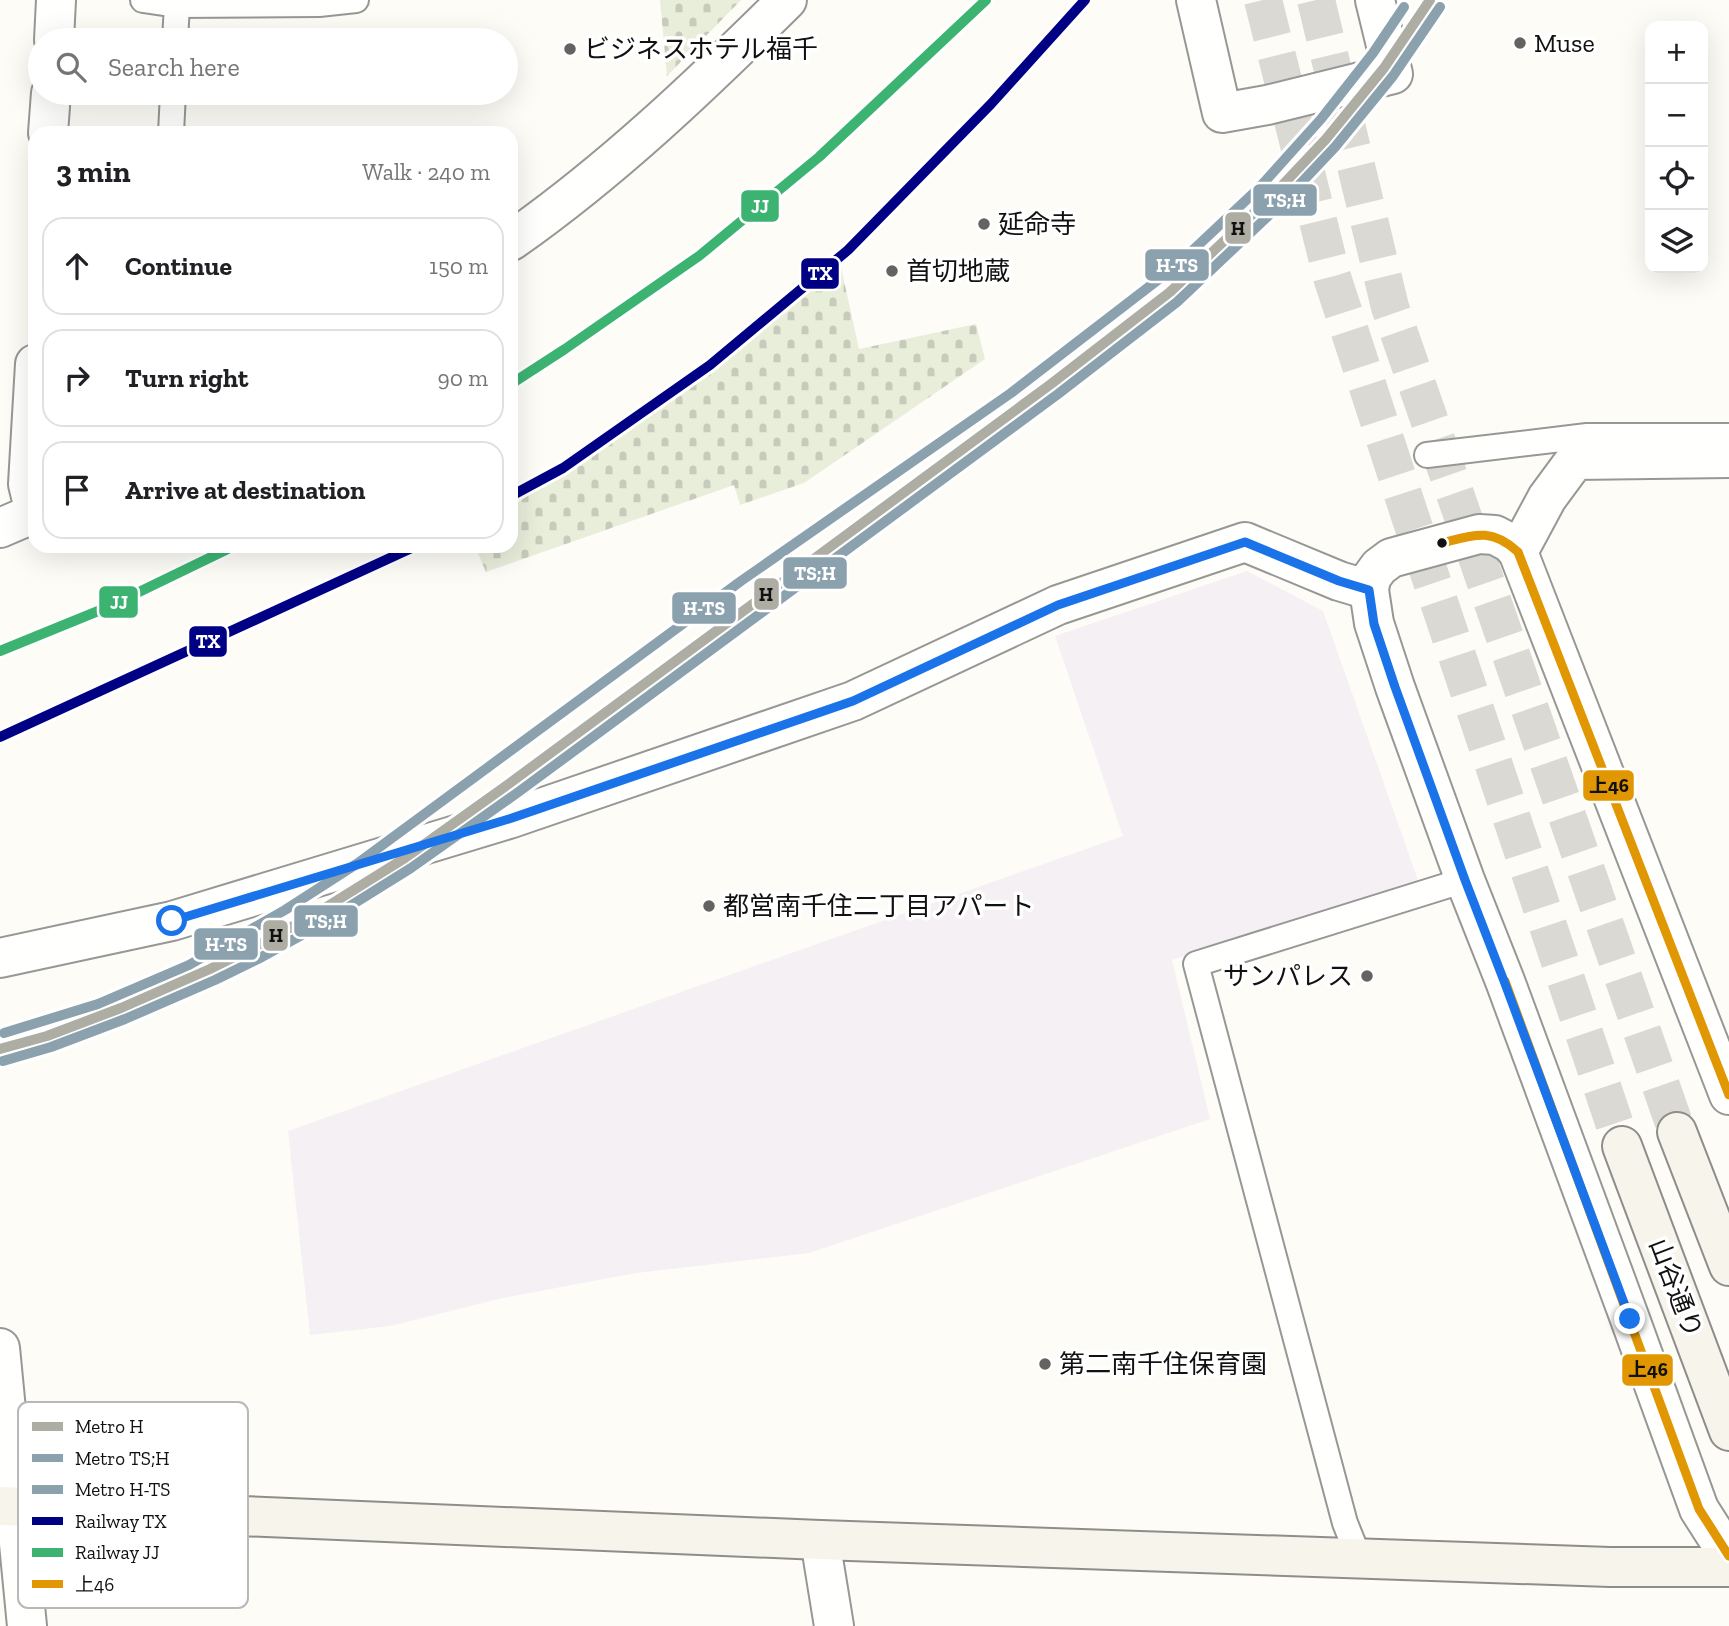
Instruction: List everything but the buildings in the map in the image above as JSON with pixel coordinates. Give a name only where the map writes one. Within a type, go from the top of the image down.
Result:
[{"type":"street","points":[[55,28],[56,0]]},
{"type":"street","points":[[518,236],[612,163],[678,106],[787,0]]},
{"type":"street","points":[[1196,0],[1222,113],[1393,74],[1375,0]]},
{"type":"street","points":[[49,126],[50,105]]},
{"type":"street","points":[[1518,552],[1547,498],[1575,460],[1729,457]]},
{"type":"street","points":[[0,528],[28,516]]},
{"type":"street","points":[[1729,1095],[1518,552],[1510,542],[1495,535],[1479,534],[1391,558],[1379,567],[1371,578],[1369,590],[1378,636],[1465,880],[1621,1293],[1699,1509],[1729,1556]]},
{"type":"street","points":[[0,958],[172,921],[512,818],[853,701],[1058,605],[1245,542],[1339,581],[1369,590]]},
{"type":"street","points":[[1677,1132],[1729,1266]]},
{"type":"street","name":"山谷通り","points":[[1622,1146],[1729,1430]]},
{"type":"street","points":[[0,1348],[8,1507],[18,1570]]},
{"type":"street","points":[[248,1517],[820,1540],[1610,1567],[1729,1567]]},
{"type":"street","points":[[820,1540],[834,1626]]},
{"type":"street","points":[[24,1608],[27,1626]]},
{"type":"lane","points":[[143,0],[177,5],[319,4],[356,0]]},
{"type":"lane","points":[[176,28],[177,5]]},
{"type":"lane","points":[[171,126],[172,105]]},
{"type":"lane","points":[[1427,455],[1587,436],[1729,436]]},
{"type":"lane","points":[[1359,1558],[1345,1523],[1196,964],[1465,880]]},
{"type":"shaded area","points":[[1247,571],[1323,611],[1419,883],[1172,960],[1210,1119],[809,1253],[636,1273],[498,1299],[390,1326],[310,1335],[288,1131],[1123,836],[1055,636]]},
{"type":"green space","points":[[660,0],[741,0],[667,76]]},
{"type":"green space","points":[[839,258],[859,349],[976,324],[985,359],[804,483],[740,505],[734,485],[486,572],[478,553],[518,553],[518,503]]},
{"type":"tunnel","points":[[1263,0],[1332,277],[1622,1146]]},
{"type":"tunnel","points":[[1316,0],[1390,307],[1677,1132]]},
{"type":"metro line","name":"H","points":[[0,1049],[47,1036],[121,1008],[252,948],[312,916],[405,858],[510,783],[1051,384],[1170,292],[1276,192],[1326,139],[1384,68],[1430,0]]},
{"type":"metro line","name":"H-TS","points":[[4,1033],[98,1004],[189,965],[285,910],[358,863],[741,581],[1011,393],[1176,266],[1258,189],[1321,119],[1373,53],[1404,7]]},
{"type":"metro line","name":"TS;H","points":[[3,1061],[51,1047],[125,1019],[258,959],[318,926],[411,868],[517,793],[1058,394],[1177,302],[1284,201],[1335,147],[1393,76],[1440,7]]},
{"type":"rail line","name":"JJ","points":[[518,379],[699,256],[819,157],[986,0]]},
{"type":"rail line","name":"TX","points":[[518,492],[563,468],[710,365],[848,250],[991,104],[1085,0]]},
{"type":"rail line","name":"JJ","points":[[0,651],[108,607],[220,553]]},
{"type":"rail line","name":"TX","points":[[0,737],[401,553]]},
{"type":"transit line","name":"上46","points":[[1442,543],[1473,536],[1491,536],[1518,552],[1729,1095]]},
{"type":"transit line","name":"上46","points":[[1505,981],[1699,1509],[1729,1556]]},
{"type":"place","name":"Muse","points":[[1520,43]]},
{"type":"place","name":"ビジネスホテル福千","points":[[570,49]]},
{"type":"place","name":"延命寺","points":[[984,224]]},
{"type":"place","name":"首切地蔵","points":[[892,271]]},
{"type":"place","name":"都営南千住二丁目アパート","points":[[709,906]]},
{"type":"place","name":"サンパレス","points":[[1367,976]]},
{"type":"place","name":"第二南千住保育園","points":[[1045,1364]]},
{"type":"route","points":[[172,921],[512,818],[853,701],[1058,605],[1245,542],[1339,581],[1369,590],[1374,624],[1395,687],[1630,1319]]}]
